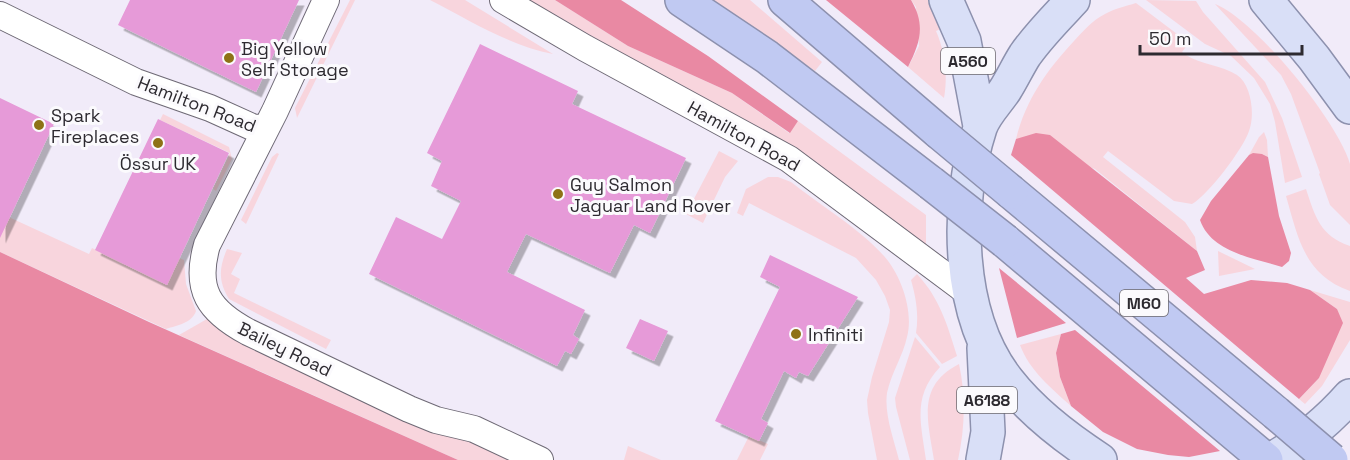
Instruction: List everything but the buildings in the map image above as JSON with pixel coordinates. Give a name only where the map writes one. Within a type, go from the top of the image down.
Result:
[{"type":"highway","name":"M60","points":[[682,0],[767,57],[932,183],[1268,460]]},
{"type":"highway","name":"M60","points":[[785,0],[1331,460]]},
{"type":"main road","name":"A560","points":[[946,0],[964,41],[980,126]]},
{"type":"main road","points":[[1073,0],[1025,55],[980,126],[968,181],[963,228],[965,268],[983,339],[1006,379],[1029,406],[1075,444],[1100,460]]},
{"type":"main road","points":[[1266,0],[1314,58],[1350,107]]},
{"type":"main road","name":"A6188","points":[[983,339],[987,379],[988,432],[983,460]]},
{"type":"main road","points":[[1268,460],[1315,430],[1350,396]]},
{"type":"street","name":"Hamilton Road","points":[[0,15],[136,82],[210,108],[252,127],[265,129],[326,0]]},
{"type":"street","name":"Hamilton Road","points":[[503,0],[585,48],[789,159],[970,294]]},
{"type":"street","name":"Bailey Road","points":[[265,129],[207,245],[202,279],[205,292],[214,309],[224,318],[248,332],[409,410],[436,420],[474,429],[540,460]]},
{"type":"shaded area","points":[[350,0],[355,0],[297,118],[295,108]]},
{"type":"shaded area","points":[[430,0],[465,0],[553,54],[505,39]]},
{"type":"shaded area","points":[[524,0],[555,0],[628,46],[732,93],[789,133],[798,121],[926,215],[926,246]]},
{"type":"shaded area","points":[[555,0],[621,0],[708,56],[798,121],[790,133],[732,93],[628,46]]},
{"type":"shaded area","points":[[710,0],[750,0],[822,62],[815,71]]},
{"type":"shaded area","points":[[826,0],[911,0],[919,18],[920,34],[908,67]]},
{"type":"shaded area","points":[[911,0],[931,0],[945,27],[936,31],[945,64],[944,98],[908,67],[919,46],[916,7]]},
{"type":"shaded area","points":[[1146,0],[1196,1],[1203,12],[1265,82],[1282,118],[1302,177],[1285,183],[1270,104],[1254,78],[1231,56],[1205,44]]},
{"type":"shaded area","points":[[1136,3],[1189,43],[1182,52],[1197,61],[1237,75],[1246,86],[1251,101],[1251,125],[1233,160],[1215,182],[1192,204],[1174,201],[1108,151],[1103,157],[1185,222],[1195,237],[1197,251],[1095,169],[1016,139],[1032,98],[1046,74],[1064,52],[1096,19]]},
{"type":"shaded area","points":[[1215,4],[1252,30],[1273,51],[1313,99],[1330,124],[1350,164],[1350,225],[1330,205],[1291,94],[1281,75]]},
{"type":"shaded area","points":[[163,114],[229,147],[232,159],[216,191],[213,189],[230,153],[160,120]]},
{"type":"shaded area","points":[[1264,132],[1268,157],[1262,154],[1249,155],[1259,137]]},
{"type":"shaded area","points":[[1036,133],[1050,135],[1197,251],[1205,270],[1186,278],[1204,294],[1251,280],[1287,283],[1310,290],[1337,309],[1343,323],[1319,378],[1299,399],[1011,155],[1016,139]]},
{"type":"shaded area","points":[[719,151],[738,161],[725,177],[703,223],[686,214]]},
{"type":"shaded area","points":[[1253,153],[1268,157],[1279,216],[1291,253],[1289,261],[1282,267],[1246,257],[1223,247],[1205,231],[1200,220],[1211,201]]},
{"type":"shaded area","points":[[279,154],[246,224],[241,220],[272,157]]},
{"type":"shaded area","points":[[768,177],[778,177],[791,182],[852,227],[884,256],[901,283],[909,316],[909,327],[886,401],[899,460],[877,460],[868,413],[867,400],[872,377],[889,322],[890,310],[885,296],[876,280],[856,258],[749,203],[743,216],[737,213],[746,189]]},
{"type":"shaded area","points":[[1306,189],[1316,216],[1325,231],[1350,246],[1350,291],[1322,275],[1305,253],[1299,240],[1286,196]]},
{"type":"shaded area","points":[[0,213],[89,254],[92,248],[166,284],[179,258],[184,260],[186,284],[196,311],[194,315],[184,323],[166,329],[0,252]]},
{"type":"shaded area","points":[[227,249],[242,253],[231,274],[240,279],[234,293],[331,340],[326,349],[229,299],[221,280],[222,262]]},
{"type":"shaded area","points":[[1218,251],[1255,269],[1219,276]]},
{"type":"shaded area","points":[[0,252],[149,322],[458,460],[0,460]]},
{"type":"shaded area","points":[[999,268],[1066,323],[1017,338]]},
{"type":"shaded area","points":[[917,274],[937,302],[957,356],[942,364],[916,333],[916,306],[911,280]]},
{"type":"shaded area","points":[[1310,290],[1350,302],[1350,340],[1322,386],[1305,404],[1299,399],[1319,378],[1337,309]]},
{"type":"shaded area","points":[[207,319],[518,460],[458,460],[179,335]]},
{"type":"shaded area","points":[[1075,330],[1220,451],[1189,457],[1137,449],[1103,432],[1071,406],[1060,377],[1056,353],[1061,334]]},
{"type":"shaded area","points":[[1061,334],[1056,353],[1060,377],[1071,406],[1035,371],[1020,345]]},
{"type":"shaded area","points":[[915,337],[940,367],[925,389],[922,400],[921,422],[926,460],[910,460],[895,398]]},
{"type":"shaded area","points":[[959,364],[964,412],[958,460],[934,460],[928,418],[931,394],[936,383],[945,373]]},
{"type":"shaded area","points":[[749,436],[768,444],[760,460],[737,460]]},
{"type":"shaded area","points":[[628,446],[661,460],[624,460]]},
{"type":"place","name":"Big Yellow Self Storage","points":[[229,58]]},
{"type":"place","name":"Spark Fireplaces","points":[[39,125]]},
{"type":"place","name":"Össur UK","points":[[158,143]]},
{"type":"place","name":"Guy Salmon Jaguar Land Rover","points":[[558,194]]},
{"type":"place","name":"Infiniti","points":[[796,334]]}]
